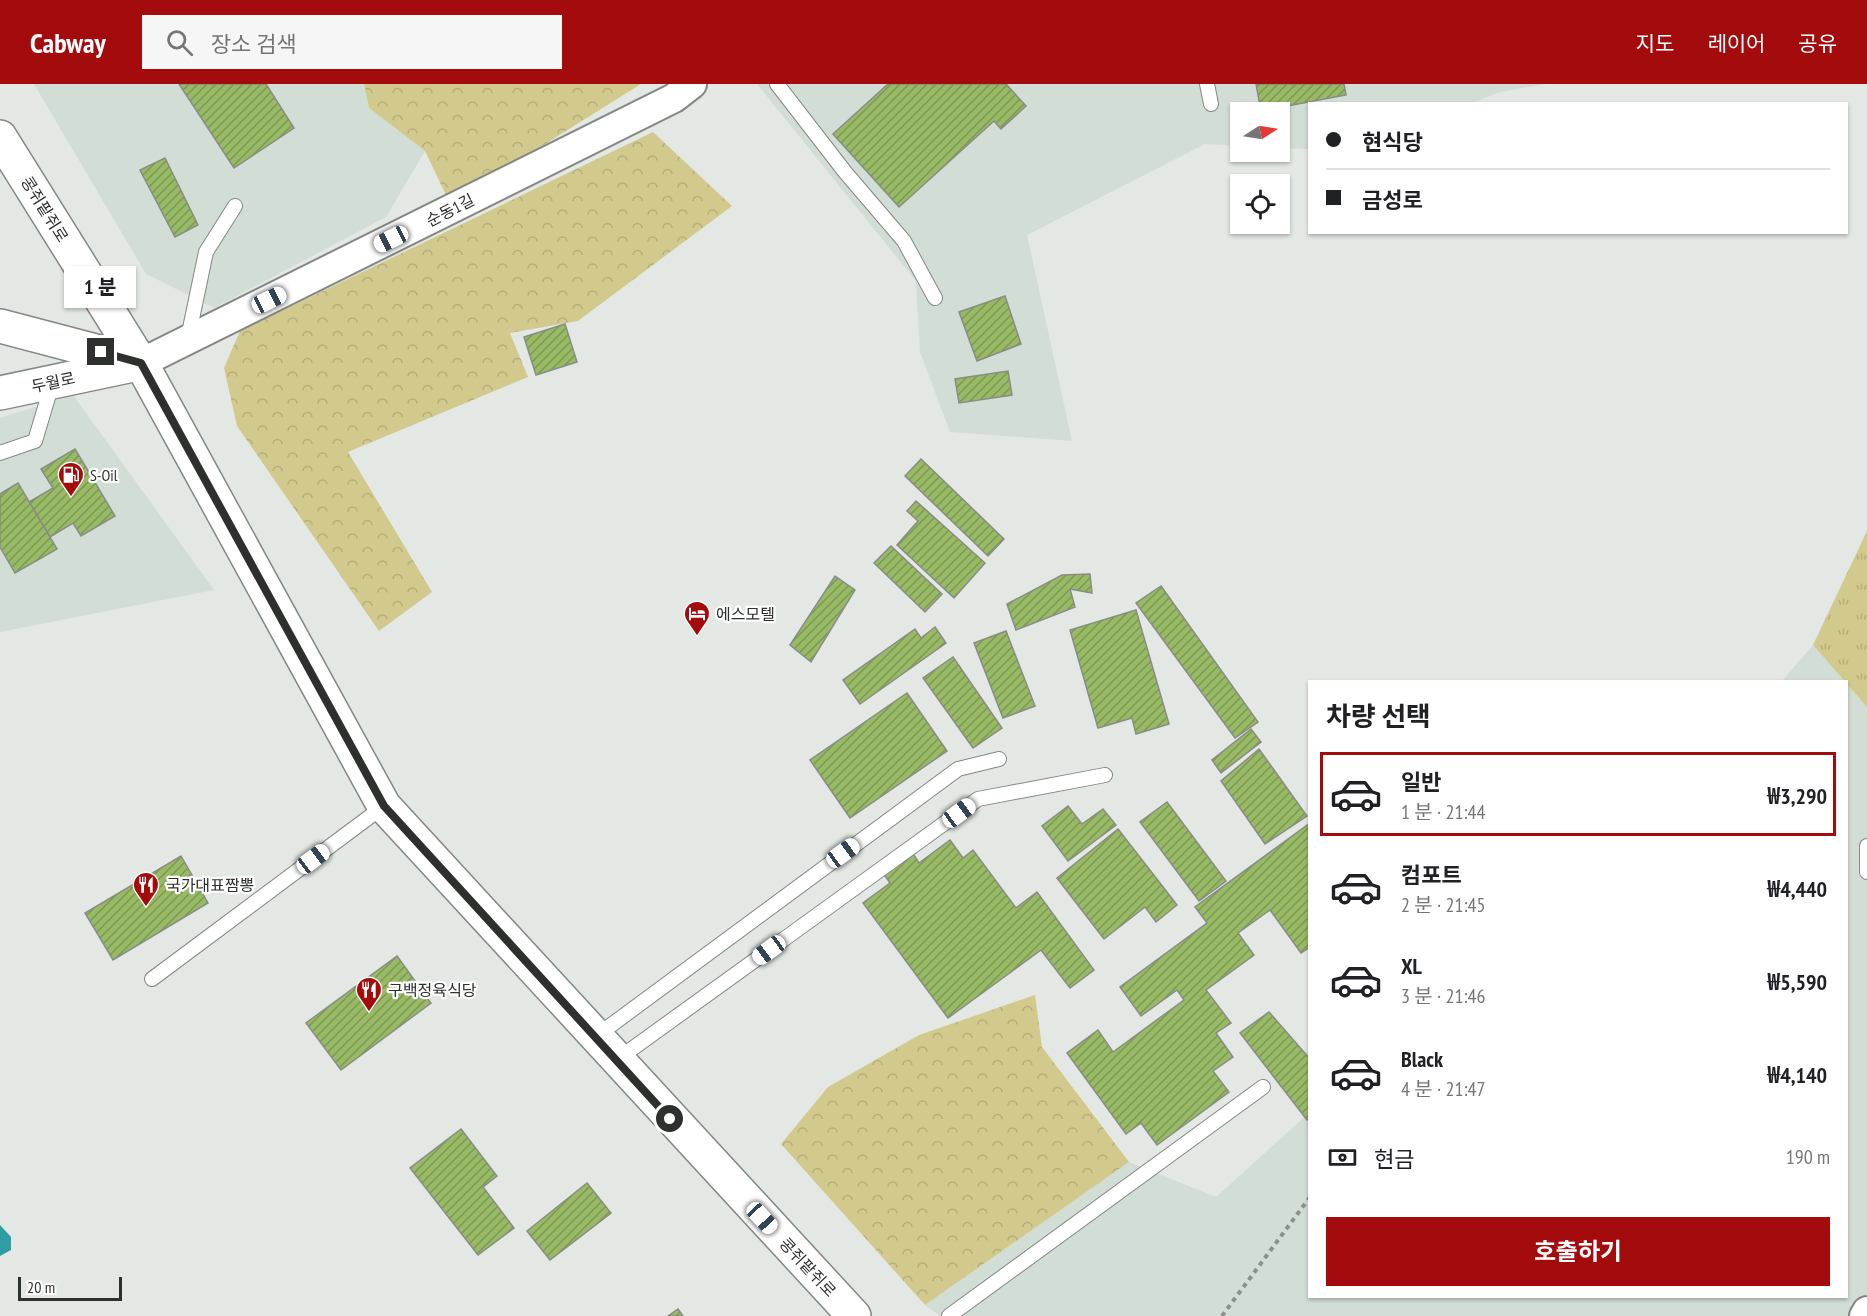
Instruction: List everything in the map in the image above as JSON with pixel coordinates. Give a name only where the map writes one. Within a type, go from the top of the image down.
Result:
[{"type":"main road","name":"콩쥐팥쥐로","points":[[0,137],[141,363],[384,806],[854,1316]]},
{"type":"main road","points":[[0,326],[141,363]]},
{"type":"main road","name":"두월로","points":[[0,393],[141,363]]},
{"type":"street","name":"순동1길","points":[[141,363],[674,98],[692,84]]},
{"type":"street","points":[[1864,1316],[1867,1311]]},
{"type":"lane","points":[[777,84],[845,172],[904,241],[935,298]]},
{"type":"lane","points":[[1207,84],[1211,104]]},
{"type":"lane","points":[[188,340],[206,252],[235,206]]},
{"type":"lane","points":[[0,453],[35,441],[53,382]]},
{"type":"lane","points":[[595,1036],[958,769],[999,759]]},
{"type":"lane","points":[[616,1060],[978,799],[1105,775]]},
{"type":"lane","points":[[152,979],[384,806]]},
{"type":"lane","points":[[1867,846],[1867,872]]},
{"type":"lane","points":[[949,1316],[1263,1087]]},
{"type":"path","points":[[1222,1316],[1308,1200]]},
{"type":"shaded area","points":[[34,84],[364,84],[369,108],[425,151],[386,217],[214,308],[146,274]]},
{"type":"shaded area","points":[[757,84],[1545,84],[1500,92],[1475,102],[1308,102],[1308,149],[1290,148],[1290,102],[1230,102],[1230,145],[1205,144],[1027,235],[1072,441],[950,432],[920,352],[916,281]]},
{"type":"shaded area","points":[[73,395],[214,590],[0,632],[0,418]]},
{"type":"shaded area","points":[[1813,645],[1843,680],[1783,680]]},
{"type":"shaded area","points":[[1848,685],[1867,707],[1867,1316],[940,1316],[925,1305],[1129,1162],[1216,1197],[1308,1114],[1308,1298],[1848,1298]]},
{"type":"green space","points":[[364,84],[641,84],[534,151],[446,195],[425,151],[369,108]]},
{"type":"green space","points":[[653,132],[732,206],[578,321],[510,333],[528,377],[348,452],[432,592],[379,631],[237,426],[224,368],[240,331]]},
{"type":"green space","points":[[1867,531],[1867,707],[1848,685],[1848,680],[1843,680],[1813,645]]},
{"type":"green space","points":[[1035,995],[1042,1047],[1129,1162],[925,1305],[781,1144],[828,1087],[919,1035]]},
{"type":"water","points":[[0,1225],[11,1237],[11,1250],[0,1256]]},
{"type":"building","points":[[179,84],[266,84],[294,128],[234,168]]},
{"type":"building","points":[[888,84],[1006,84],[1026,106],[1001,129],[994,121],[899,207],[833,134]]},
{"type":"building","points":[[1256,84],[1344,84],[1346,95],[1290,106],[1290,102],[1259,102]]},
{"type":"building","points":[[165,158],[198,225],[175,237],[140,170]]},
{"type":"building","points":[[1005,296],[1021,344],[977,361],[959,312]]},
{"type":"building","points":[[565,324],[577,362],[536,375],[524,337]]},
{"type":"building","points":[[1008,371],[1012,395],[959,403],[955,379]]},
{"type":"building","points":[[75,449],[115,516],[81,536],[73,523],[50,537],[29,502],[53,488],[41,469]]},
{"type":"building","points":[[921,459],[1004,539],[988,556],[905,476]]},
{"type":"building","points":[[18,483],[57,549],[15,573],[0,547],[0,494]]},
{"type":"building","points":[[916,501],[985,563],[954,598],[897,545],[918,521],[907,511]]},
{"type":"building","points":[[891,546],[942,594],[925,612],[874,563]]},
{"type":"building","points":[[1090,574],[1092,593],[1070,589],[1075,607],[1016,630],[1007,604],[1062,575]]},
{"type":"building","points":[[835,576],[855,590],[811,662],[790,645]]},
{"type":"building","points":[[1161,586],[1258,722],[1235,738],[1136,603]]},
{"type":"building","points":[[1136,610],[1169,724],[1136,734],[1132,718],[1098,728],[1070,630]]},
{"type":"building","points":[[935,627],[946,643],[860,704],[843,680],[915,629],[921,638]]},
{"type":"building","points":[[1006,631],[1035,706],[1003,718],[974,643]]},
{"type":"building","points":[[953,657],[1002,728],[973,748],[923,678]]},
{"type":"building","points":[[907,693],[947,751],[850,818],[810,760]]},
{"type":"building","points":[[1251,729],[1261,742],[1221,773],[1212,760]]},
{"type":"building","points":[[1259,749],[1307,816],[1265,844],[1221,781]]},
{"type":"building","points":[[1167,802],[1226,881],[1199,901],[1140,822]]},
{"type":"building","points":[[1068,806],[1082,824],[1103,809],[1116,825],[1068,861],[1042,826]]},
{"type":"building","points":[[1308,824],[1308,948],[1301,953],[1270,910],[1238,933],[1254,955],[1206,990],[1231,1023],[1216,1033],[1233,1057],[1213,1071],[1229,1092],[1157,1145],[1141,1123],[1126,1134],[1067,1053],[1098,1030],[1113,1052],[1184,1000],[1177,990],[1141,1016],[1120,987],[1207,923],[1195,907]]},
{"type":"building","points":[[1118,829],[1177,905],[1156,922],[1145,907],[1104,939],[1057,878]]},
{"type":"building","points":[[950,840],[963,858],[973,850],[1016,908],[1037,892],[1094,970],[1070,988],[1041,950],[948,1018],[863,903],[890,883],[883,873],[912,852],[919,863]]},
{"type":"building","points":[[181,856],[208,903],[113,960],[85,913]]},
{"type":"building","points":[[397,956],[431,1003],[341,1070],[306,1023]]},
{"type":"building","points":[[1269,1012],[1308,1057],[1308,1119],[1307,1120],[1240,1033]]},
{"type":"building","points":[[461,1129],[497,1176],[483,1187],[514,1228],[478,1255],[410,1168]]},
{"type":"building","points":[[587,1183],[611,1213],[550,1260],[527,1231]]},
{"type":"building","points":[[678,1309],[683,1316],[668,1316]]},
{"type":"place","name":"S-Oil","points":[[71,498]]},
{"type":"place","name":"에스모텔","points":[[697,637]]},
{"type":"place","name":"국가대표짬뽕","points":[[146,908]]},
{"type":"place","name":"구백정육식당","points":[[369,1013]]},
{"type":"route","points":[[101,352],[141,363],[384,806],[670,1119]]}]
